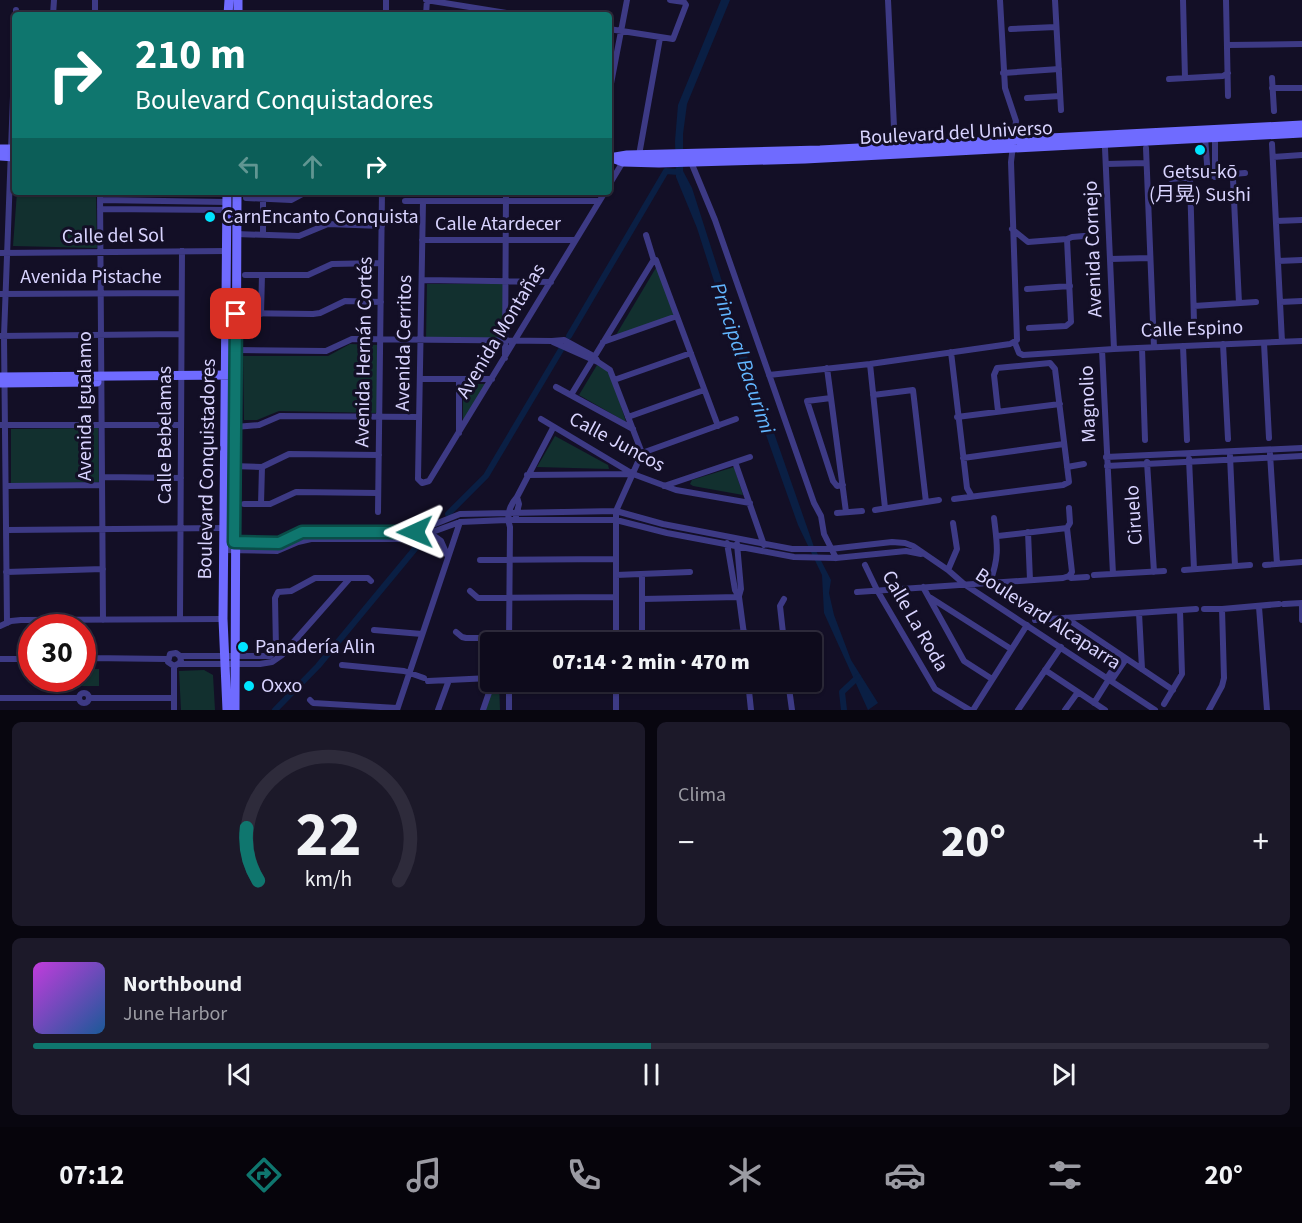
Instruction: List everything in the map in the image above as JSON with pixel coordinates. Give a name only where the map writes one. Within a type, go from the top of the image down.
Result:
[{"type":"street","points":[[426,0],[500,12]]},
{"type":"street","points":[[612,78],[627,0]]},
{"type":"street","points":[[612,30],[672,40],[676,36],[685,7],[684,2],[670,0]]},
{"type":"street","points":[[888,0],[895,151]]},
{"type":"street","points":[[769,375],[870,364],[1015,343],[1018,335],[1012,229],[1013,144],[1016,121],[1006,94],[1003,73],[1000,0]]},
{"type":"street","points":[[1055,0],[1061,110]]},
{"type":"street","points":[[1183,0],[1185,78]]},
{"type":"street","points":[[1227,0],[1228,96]]},
{"type":"street","points":[[1011,29],[1056,27]]},
{"type":"street","points":[[639,155],[660,38]]},
{"type":"street","points":[[1228,45],[1302,44]]},
{"type":"street","points":[[1003,73],[1059,69]]},
{"type":"street","points":[[1169,79],[1223,76],[1228,73]]},
{"type":"street","points":[[1272,78],[1274,111]]},
{"type":"street","points":[[1272,88],[1302,88]]},
{"type":"street","points":[[1027,98],[1060,96]]},
{"type":"street","name":"Boulevard del Universo","points":[[612,158],[686,159],[895,151],[1302,125]]},
{"type":"street","name":"Boulevard del Universo","points":[[1013,144],[1302,133]]},
{"type":"street","points":[[1210,136],[1212,177]]},
{"type":"street","points":[[1272,144],[1282,342]]},
{"type":"street","name":"Avenida Cornejo","points":[[1105,148],[1114,349]]},
{"type":"street","points":[[1146,148],[1154,347]]},
{"type":"street","name":"Boulevard del Universo","points":[[625,159],[639,155],[663,158]]},
{"type":"street","points":[[1273,157],[1302,155]]},
{"type":"street","points":[[612,180],[625,159]]},
{"type":"street","points":[[686,159],[716,220],[814,503],[823,520],[827,549],[833,558]]},
{"type":"street","points":[[1106,164],[1146,162]]},
{"type":"street","points":[[7,623],[7,530],[4,510],[7,486],[2,425],[2,336],[12,169]]},
{"type":"street","points":[[1171,179],[1245,173]]},
{"type":"street","points":[[1230,176],[1233,179],[1239,303]]},
{"type":"street","points":[[1190,178],[1194,322]]},
{"type":"street","name":"Avenida Igualamo","points":[[100,195],[103,620]]},
{"type":"street","name":"Boulevard Conquistadores","points":[[227,710],[234,546],[230,466],[231,313],[237,195]]},
{"type":"street","points":[[246,198],[294,199],[301,195]]},
{"type":"street","name":"Avenida Hernán Cortés","points":[[378,512],[382,195]]},
{"type":"street","points":[[505,358],[506,195]]},
{"type":"street","name":"Avenida Montañas","points":[[422,483],[429,481],[459,434],[603,195]]},
{"type":"street","points":[[262,235],[263,198]]},
{"type":"street","points":[[0,200],[10,200]]},
{"type":"street","points":[[100,200],[227,201]]},
{"type":"street","points":[[181,201],[181,209]]},
{"type":"street","points":[[100,209],[181,209],[227,201]]},
{"type":"street","name":"Boulevard Conquistadores","points":[[227,201],[227,251],[236,350],[231,378],[235,427],[224,528],[223,619],[235,710]]},
{"type":"street","points":[[405,201],[599,201]]},
{"type":"street","name":"Avenida Cerritos","points":[[422,483],[418,478],[423,201]]},
{"type":"street","points":[[0,210],[9,210]]},
{"type":"street","points":[[1276,221],[1302,220]]},
{"type":"street","points":[[236,234],[302,236],[328,224],[382,226]]},
{"type":"street","points":[[1012,229],[1028,242],[1084,236]]},
{"type":"street","points":[[646,235],[718,426]]},
{"type":"street","points":[[1029,328],[1066,326],[1070,323],[1067,239]]},
{"type":"street","name":"Calle Atardecer","points":[[422,240],[574,240]]},
{"type":"street","name":"Calle Bebelamas","points":[[180,619],[182,251]]},
{"type":"street","name":"Calle del Sol","points":[[0,253],[227,251]]},
{"type":"street","points":[[1110,259],[1150,258]]},
{"type":"street","points":[[1278,261],[1302,260]]},
{"type":"street","points":[[571,395],[655,261]]},
{"type":"street","points":[[245,275],[310,275],[332,264],[381,263]]},
{"type":"street","points":[[261,314],[262,275]]},
{"type":"street","points":[[422,280],[551,282]]},
{"type":"street","points":[[1027,288],[1070,286]]},
{"type":"street","name":"Avenida Pistache","points":[[3,294],[182,293]]},
{"type":"street","points":[[231,313],[317,314],[345,301],[381,302]]},
{"type":"street","points":[[1280,302],[1302,301]]},
{"type":"street","points":[[1194,306],[1256,302]]},
{"type":"street","points":[[603,342],[677,316]]},
{"type":"street","points":[[2,336],[181,334]]},
{"type":"street","points":[[236,350],[326,351],[348,340],[552,341],[595,360],[610,370],[642,453],[616,511],[616,632]]},
{"type":"street","name":"Calle Espino","points":[[1015,343],[1019,353],[1023,355],[1302,341]]},
{"type":"street","points":[[1264,343],[1269,438]]},
{"type":"street","points":[[1223,344],[1228,439]]},
{"type":"street","points":[[1183,346],[1186,441]]},
{"type":"street","points":[[1142,348],[1145,440]]},
{"type":"street","name":"Magnolio","points":[[1102,350],[1113,574]]},
{"type":"street","points":[[951,352],[957,417],[968,491],[971,495]]},
{"type":"street","points":[[615,380],[691,353]]},
{"type":"street","points":[[870,364],[885,508]]},
{"type":"street","points":[[954,499],[971,495],[1066,485],[1070,480],[1053,364],[997,368],[994,372],[998,411]]},
{"type":"street","points":[[827,368],[846,512]]},
{"type":"street","points":[[2,380],[231,378]]},
{"type":"street","points":[[420,380],[492,379]]},
{"type":"street","points":[[459,380],[459,434]]},
{"type":"street","points":[[556,387],[633,429]]},
{"type":"street","points":[[628,417],[704,390]]},
{"type":"street","points":[[873,394],[913,390],[926,502]]},
{"type":"street","points":[[831,398],[807,401],[833,481],[837,486],[843,485]]},
{"type":"street","points":[[957,417],[1060,404]]},
{"type":"street","points":[[235,427],[259,425],[280,416],[419,417]]},
{"type":"street","name":"Calle Juncos","points":[[541,419],[633,474],[676,490],[750,503]]},
{"type":"street","points":[[642,453],[736,419]]},
{"type":"street","points":[[2,425],[181,425]]},
{"type":"street","points":[[509,632],[511,503],[517,497],[553,428]]},
{"type":"street","points":[[963,458],[1064,444]]},
{"type":"street","points":[[1107,457],[1302,448]]},
{"type":"street","points":[[1270,449],[1276,564]]},
{"type":"street","points":[[1229,451],[1235,566]]},
{"type":"street","points":[[1188,453],[1194,569]]},
{"type":"street","points":[[230,466],[262,466],[289,454],[379,455]]},
{"type":"street","name":"Ciruelo","points":[[1147,455],[1154,572]]},
{"type":"street","points":[[1107,466],[1302,456]]},
{"type":"street","points":[[664,486],[750,457]]},
{"type":"street","points":[[735,462],[765,543],[764,551]]},
{"type":"street","points":[[1067,466],[1084,464]]},
{"type":"street","points":[[261,504],[262,466]]},
{"type":"street","points":[[528,475],[633,474]]},
{"type":"street","points":[[102,477],[181,478]]},
{"type":"street","points":[[7,486],[102,485]]},
{"type":"street","points":[[244,504],[276,502],[296,492],[378,494]]},
{"type":"street","points":[[510,520],[517,513],[519,504],[517,497]]},
{"type":"street","points":[[875,510],[939,500]]},
{"type":"street","points":[[1069,508],[1070,523],[1067,528],[1072,572],[1069,576]]},
{"type":"street","name":"Boulevard Alcaparra","points":[[517,513],[616,511],[663,524],[801,549],[827,549],[899,542],[913,546],[964,584],[1155,710]]},
{"type":"street","points":[[837,513],[862,511]]},
{"type":"street","points":[[224,546],[277,550],[311,539],[413,539],[460,514],[510,520]]},
{"type":"street","points":[[990,582],[998,556],[998,536],[994,518]]},
{"type":"street","points":[[430,530],[460,522],[616,520],[728,545],[805,557],[833,558],[906,551],[924,554]]},
{"type":"street","points":[[310,700],[313,703],[397,709],[460,522]]},
{"type":"street","points":[[948,570],[957,549],[953,523]]},
{"type":"street","points":[[7,530],[224,528]]},
{"type":"street","points":[[998,536],[1067,528]]},
{"type":"street","points":[[430,530],[441,541],[448,557]]},
{"type":"street","points":[[1028,532],[1030,580]]},
{"type":"street","points":[[727,536],[735,590],[739,597],[745,632]]},
{"type":"street","points":[[736,538],[741,588],[739,597]]},
{"type":"street","points":[[480,560],[616,559]]},
{"type":"street","points":[[1265,565],[1302,562]]},
{"type":"street","name":"Calle La Roda","points":[[865,565],[877,590],[935,689],[971,710]]},
{"type":"street","points":[[1184,570],[1250,565]]},
{"type":"street","points":[[6,572],[103,569]]},
{"type":"street","points":[[857,592],[1164,571]]},
{"type":"street","points":[[616,575],[690,572]]},
{"type":"street","points":[[642,574],[642,632]]},
{"type":"street","points":[[275,656],[275,598],[278,592],[291,591],[315,578],[368,578],[371,581]]},
{"type":"street","points":[[167,659],[172,653],[180,656],[267,663],[350,578]]},
{"type":"street","points":[[923,587],[964,660],[992,679]]},
{"type":"street","points":[[470,591],[478,598],[616,597]]},
{"type":"street","points":[[642,599],[739,597]]},
{"type":"street","points":[[930,597],[1011,649]]},
{"type":"street","points":[[783,632],[780,606],[784,599]]},
{"type":"street","points":[[1204,609],[1302,604],[1302,620]]},
{"type":"street","points":[[1259,607],[1267,710]]},
{"type":"street","points":[[1035,620],[1196,609]]},
{"type":"street","points":[[1209,710],[1224,678],[1222,609]]},
{"type":"street","points":[[1164,704],[1182,674],[1180,611]]},
{"type":"street","points":[[1139,613],[1142,669]]},
{"type":"street","points":[[1065,618],[1173,690]]},
{"type":"street","points":[[0,626],[21,620],[223,619]]},
{"type":"street","points":[[971,710],[1027,625]]},
{"type":"street","points":[[374,630],[422,634]]},
{"type":"street","points":[[456,632],[462,637],[480,639]]},
{"type":"street","points":[[1018,710],[1061,647]]},
{"type":"street","points":[[174,710],[176,665],[181,661],[180,656]]},
{"type":"street","points":[[1094,703],[1124,657]]},
{"type":"street","points":[[0,659],[18,658]]},
{"type":"street","points":[[96,658],[167,659]]},
{"type":"street","points":[[167,659],[169,664],[176,665],[230,660]]},
{"type":"street","points":[[342,665],[404,671],[426,680],[480,680]]},
{"type":"street","points":[[1045,670],[1105,710]]},
{"type":"street","points":[[438,710],[449,680]]},
{"type":"street","points":[[483,710],[488,692]]},
{"type":"street","points":[[509,692],[509,710]]},
{"type":"street","points":[[616,692],[616,710]]},
{"type":"street","points":[[749,692],[751,710]]},
{"type":"street","points":[[790,692],[792,710]]},
{"type":"street","points":[[1065,710],[1078,692]]},
{"type":"street","points":[[0,698],[79,698],[84,704],[89,698],[174,698]]},
{"type":"green space","points":[[17,195],[96,195],[97,248],[13,246]]},
{"type":"green space","points":[[657,266],[675,315],[616,335]]},
{"type":"green space","points":[[427,284],[503,284],[503,338],[426,338]]},
{"type":"green space","points":[[350,344],[378,345],[377,413],[279,411],[257,420],[244,420],[243,356],[328,356]]},
{"type":"green space","points":[[597,365],[610,372],[626,422],[579,395]]},
{"type":"green space","points":[[463,384],[486,384],[465,419],[463,419]]},
{"type":"green space","points":[[98,428],[99,482],[11,484],[11,429]]},
{"type":"green space","points":[[555,436],[608,465],[609,469],[537,467]]},
{"type":"green space","points":[[734,467],[743,495],[690,484],[692,480]]},
{"type":"green space","points":[[96,669],[99,669],[99,686],[96,686]]},
{"type":"green space","points":[[204,670],[213,675],[215,710],[181,710],[179,671]]},
{"type":"green space","points":[[492,692],[499,692],[500,710],[485,710]]},
{"type":"water","name":"Principal Bacurimi","points":[[721,0],[730,0],[687,104],[683,134],[683,171],[692,188],[733,316],[814,547],[831,580],[829,593],[834,615],[851,660],[878,703],[868,710],[824,613],[822,575],[798,525],[736,350],[697,228],[676,177],[675,141],[678,105]]},
{"type":"waterway","points":[[569,336],[666,171],[678,172]]},
{"type":"waterway","points":[[448,514],[486,476],[562,348]]},
{"type":"waterway","points":[[275,710],[318,666],[419,544]]},
{"type":"waterway","points":[[844,710],[842,692],[858,677]]},
{"type":"place","name":"Getsu-kо̄ (月晃) Sushi","points":[[1200,150]]},
{"type":"place","name":"CarnEncanto Conquista","points":[[210,217]]},
{"type":"place","name":"Panadería Alin","points":[[243,647]]},
{"type":"place","name":"Oxxo","points":[[249,686]]},
{"type":"route","points":[[236,314],[234,542],[279,543],[302,532],[415,532]]}]
